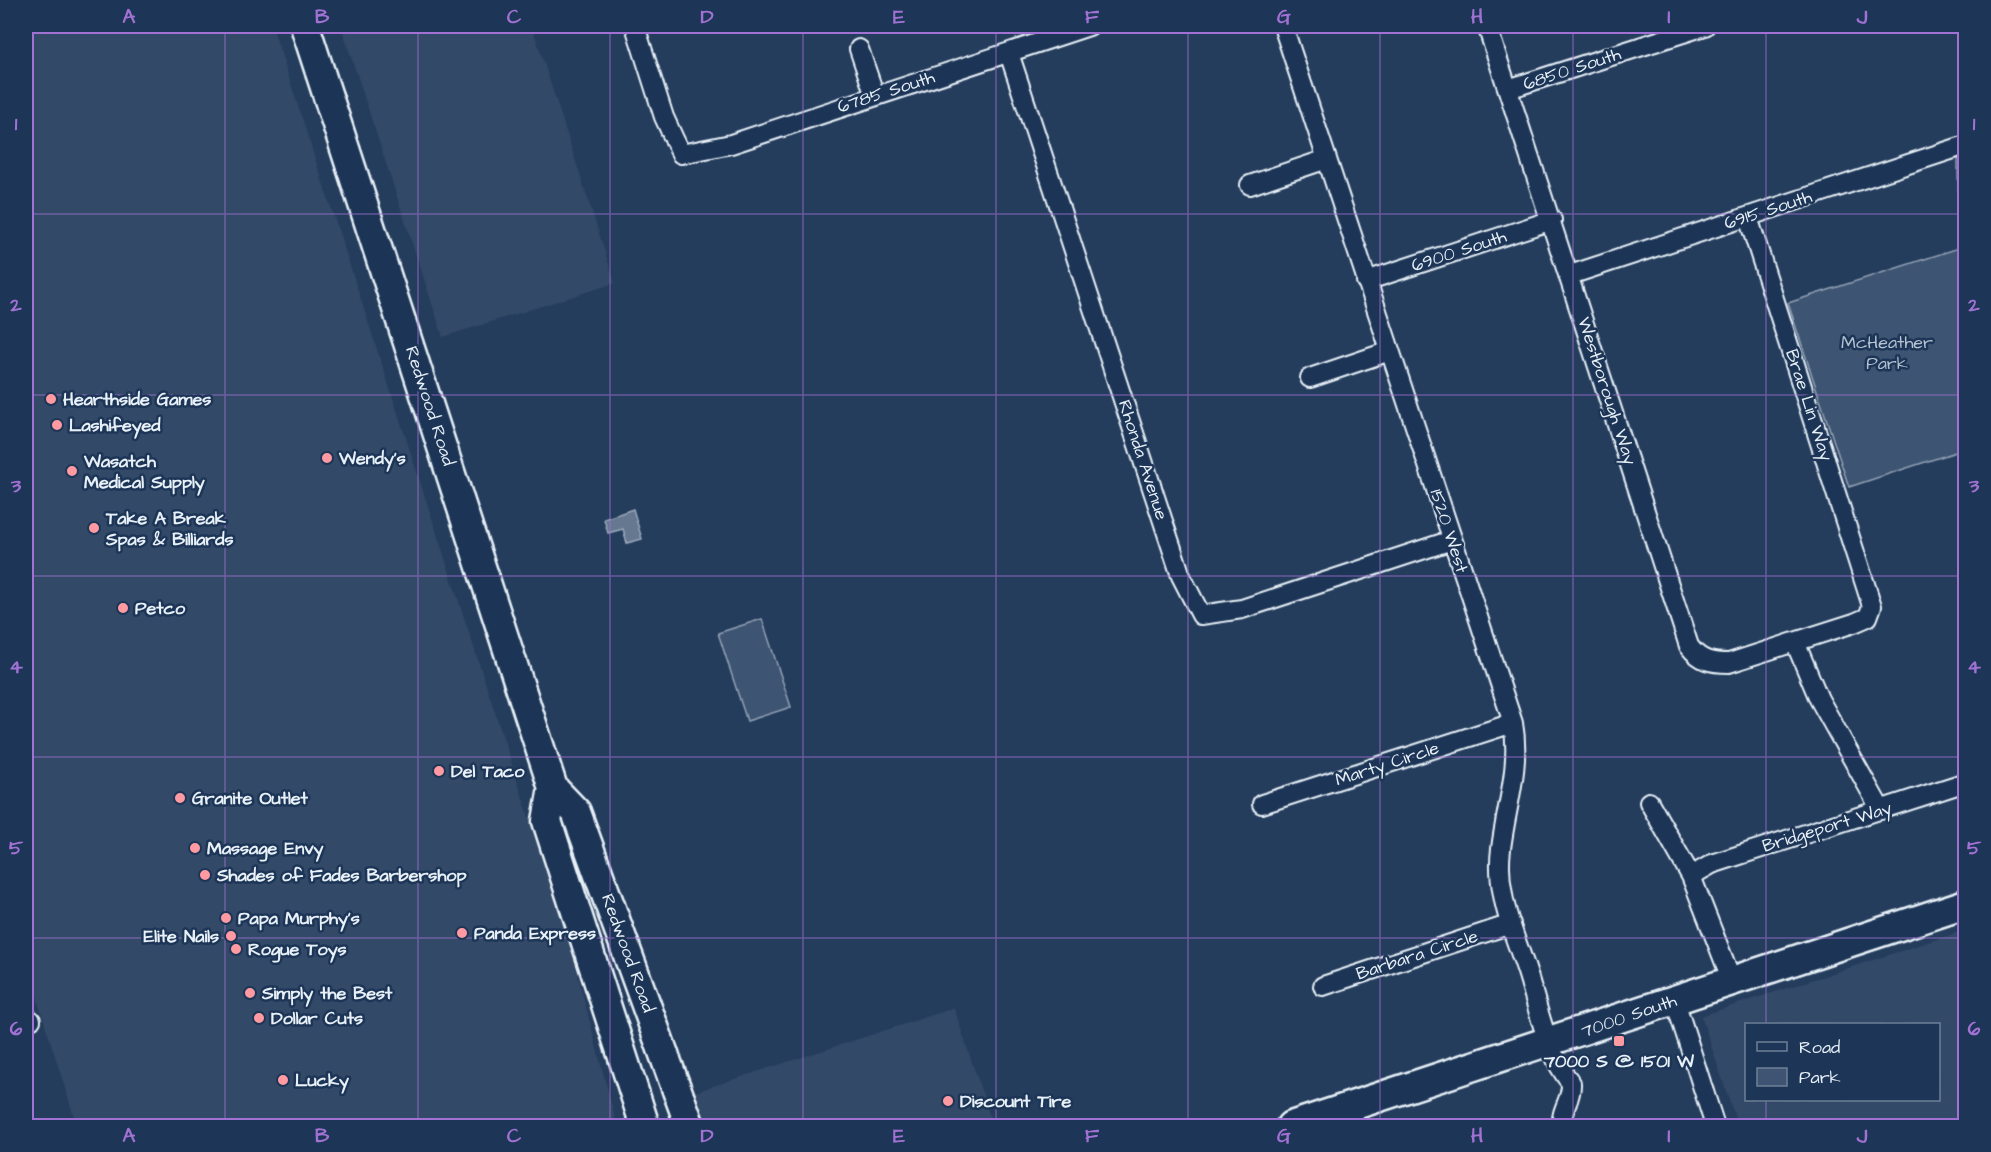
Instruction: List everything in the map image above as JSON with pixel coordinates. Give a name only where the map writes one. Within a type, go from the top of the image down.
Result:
[{"type":"main road","name":"Redwood Road","points":[[306,26],[553,788],[576,812],[690,1126]]},
{"type":"main road","name":"Redwood Road","points":[[553,788],[547,821],[645,1126]]},
{"type":"main road","name":"7000 South","points":[[1291,1126],[1550,1043],[1965,904]]},
{"type":"street","name":"6785 South","points":[[634,26],[664,117],[681,154],[731,144],[1089,26]]},
{"type":"street","name":"1520 West","points":[[1283,26],[1512,723],[1516,757],[1501,850],[1500,872],[1503,897],[1550,1043],[1563,1074],[1571,1083],[1569,1103],[1563,1108],[1562,1126]]},
{"type":"street","name":"Westborough Way","points":[[1487,26],[1689,646],[1694,653],[1707,662],[1729,663],[1868,617],[1872,606],[1871,594]]},
{"type":"street","name":"6850 South","points":[[1508,89],[1705,26]]},
{"type":"street","points":[[859,49],[875,96]]},
{"type":"street","name":"Rhonda Avenue","points":[[1009,53],[1181,576],[1201,615],[1242,609],[1452,540]]},
{"type":"street","name":"6915 South","points":[[1570,275],[1965,145]]},
{"type":"street","points":[[1250,184],[1327,159]]},
{"type":"street","name":"Brae Lin Way","points":[[1748,217],[1871,594]]},
{"type":"street","name":"6900 South","points":[[1366,281],[1552,220]]},
{"type":"street","points":[[1310,378],[1390,351]]},
{"type":"street","points":[[1796,642],[1819,699],[1881,810]]},
{"type":"street","name":"Marty Circle","points":[[1262,804],[1512,723]]},
{"type":"street","name":"Bridgeport Way","points":[[1691,876],[1712,864],[1965,782]]},
{"type":"street","points":[[1649,802],[1691,876],[1732,981]]},
{"type":"street","name":"Barbara Circle","points":[[1323,986],[1511,924]]},
{"type":"street","points":[[1675,1001],[1715,1126]]},
{"type":"shaded area","points":[[26,26],[272,26],[567,934],[617,1126],[77,1126],[39,1005],[26,948]]},
{"type":"shaded area","points":[[341,26],[532,26],[615,283],[443,337]]},
{"type":"shaded area","points":[[633,509],[642,539],[627,543],[623,529],[608,533],[604,519]]},
{"type":"shaded area","points":[[1965,930],[1965,1126],[1738,1126],[1701,1016]]},
{"type":"shaded area","points":[[954,1008],[993,1126],[706,1126],[695,1092]]},
{"type":"green space","name":"McHeather Park","points":[[1965,157],[1965,449],[1849,487],[1788,303],[1959,248],[1958,159]]},
{"type":"green space","points":[[762,619],[791,707],[747,721],[718,633]]},
{"type":"place","name":"Hearthside Games","points":[[51,399]]},
{"type":"place","name":"Lashifeyed","points":[[57,425]]},
{"type":"place","name":"Wendy's","points":[[327,458]]},
{"type":"place","name":"Wasatch Medical Supply","points":[[72,471]]},
{"type":"place","name":"Take A Break Spas & Billiards","points":[[94,528]]},
{"type":"place","name":"Petco","points":[[123,608]]},
{"type":"place","name":"Del Taco","points":[[439,771]]},
{"type":"place","name":"Granite Outlet","points":[[180,798]]},
{"type":"place","name":"Massage Envy","points":[[195,848]]},
{"type":"place","name":"Shades of Fades Barbershop","points":[[205,875]]},
{"type":"place","name":"Papa Murphy's","points":[[226,918]]},
{"type":"place","name":"Panda Express","points":[[462,933]]},
{"type":"place","name":"Elite Nails","points":[[231,936]]},
{"type":"place","name":"Rogue Toys","points":[[236,949]]},
{"type":"place","name":"Simply the Best","points":[[250,993]]},
{"type":"place","name":"Dollar Cuts","points":[[259,1018]]},
{"type":"place","name":"7000 S @ 1501 W","points":[[1619,1041]]},
{"type":"place","name":"Lucky","points":[[283,1080]]},
{"type":"place","name":"Discount Tire","points":[[948,1101]]}]
